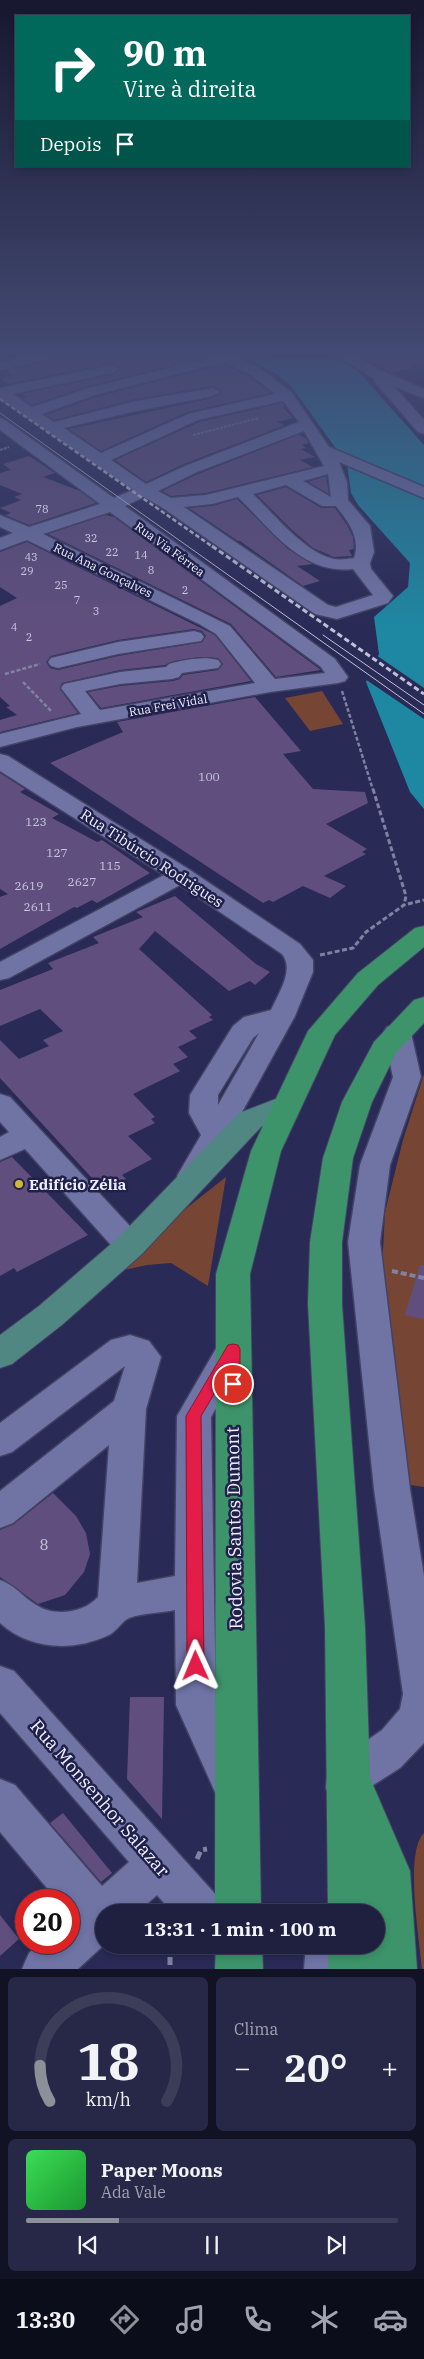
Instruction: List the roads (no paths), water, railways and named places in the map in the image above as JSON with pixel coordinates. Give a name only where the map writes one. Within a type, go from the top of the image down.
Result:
[{"type":"highway","name":"Rodovia Santos Dumont","points":[[238,1904],[233,1274],[266,1151],[286,1104],[322,1031],[368,978],[424,934]]},
{"type":"highway","points":[[351,1904],[345,1627],[325,1304],[326,1242],[338,1158],[357,1102],[384,1049],[424,1006]]},
{"type":"highway","points":[[348,1778],[387,1871],[393,1969]]},
{"type":"highway","points":[[352,1954],[352,1969]]},
{"type":"main road","points":[[0,1354],[51,1315],[130,1246],[250,1120],[286,1104]]},
{"type":"street","name":"Rua Via Férrea","points":[[28,446],[328,663],[338,676]]},
{"type":"street","points":[[78,446],[168,504],[328,613],[350,610],[376,602],[384,596],[362,570],[361,563],[365,552],[361,526],[340,501],[339,482],[332,458]]},
{"type":"street","points":[[98,460],[129,446]]},
{"type":"street","points":[[0,545],[27,533],[111,506],[191,469],[251,446]]},
{"type":"street","points":[[321,446],[332,458],[424,493]]},
{"type":"street","points":[[168,504],[204,500],[289,480],[332,458]]},
{"type":"street","points":[[289,480],[328,502],[340,501]]},
{"type":"street","points":[[240,491],[302,549],[338,565],[361,563]]},
{"type":"street","name":"Rua Ana Gonçalves","points":[[0,520],[223,630],[256,672],[270,686]]},
{"type":"street","points":[[168,705],[169,676],[174,670],[186,640],[204,631],[206,620]]},
{"type":"street","points":[[58,662],[118,648],[194,636]]},
{"type":"street","points":[[174,670],[211,664]]},
{"type":"street","name":"Rua Frei Vidal","points":[[0,742],[94,718],[270,686],[338,676]]},
{"type":"street","name":"Rua Tibúrcio Rodrigues","points":[[0,761],[181,875],[291,949],[300,960],[300,972],[282,1016],[214,1133],[185,1190]]},
{"type":"street","points":[[0,972],[181,875]]},
{"type":"street","points":[[331,1904],[348,1778],[393,1750],[417,1718],[423,1704],[392,1489],[364,1242],[375,1164],[407,1076],[397,1033]]},
{"type":"street","points":[[0,1104],[130,1246]]},
{"type":"street","points":[[0,1150],[28,1134]]},
{"type":"street","points":[[0,1442],[123,1349],[136,1348],[144,1357],[129,1409],[117,1603]]},
{"type":"street","points":[[233,1349],[194,1416],[194,1590],[196,1705],[237,1794]]},
{"type":"street","points":[[0,1512],[129,1409]]},
{"type":"street","points":[[0,1597],[22,1618],[37,1626],[49,1629],[82,1627],[103,1618],[117,1603],[194,1590]]},
{"type":"street","name":"Rua Monsenhor Salazar","points":[[0,1684],[194,1904]]},
{"type":"street","points":[[0,1800],[95,1906]]},
{"type":"street","points":[[115,1904],[159,1865]]},
{"type":"street","points":[[45,1969],[95,1922]]},
{"type":"street","points":[[327,1969],[328,1954]]},
{"type":"lane","points":[[94,718],[71,688],[174,670]]},
{"type":"water","points":[[334,446],[424,446],[424,809],[410,792],[366,682],[379,654],[374,617],[408,587],[410,563],[358,505],[351,493],[347,464]]},
{"type":"tram line","points":[[46,446],[424,714]]},
{"type":"tram line","points":[[323,635],[424,705]]},
{"type":"railway","points":[[67,446],[213,547]]},
{"type":"railway","points":[[212,546],[424,694]]},
{"type":"place","name":"Edifício Zélia","points":[[19,1184]]}]
